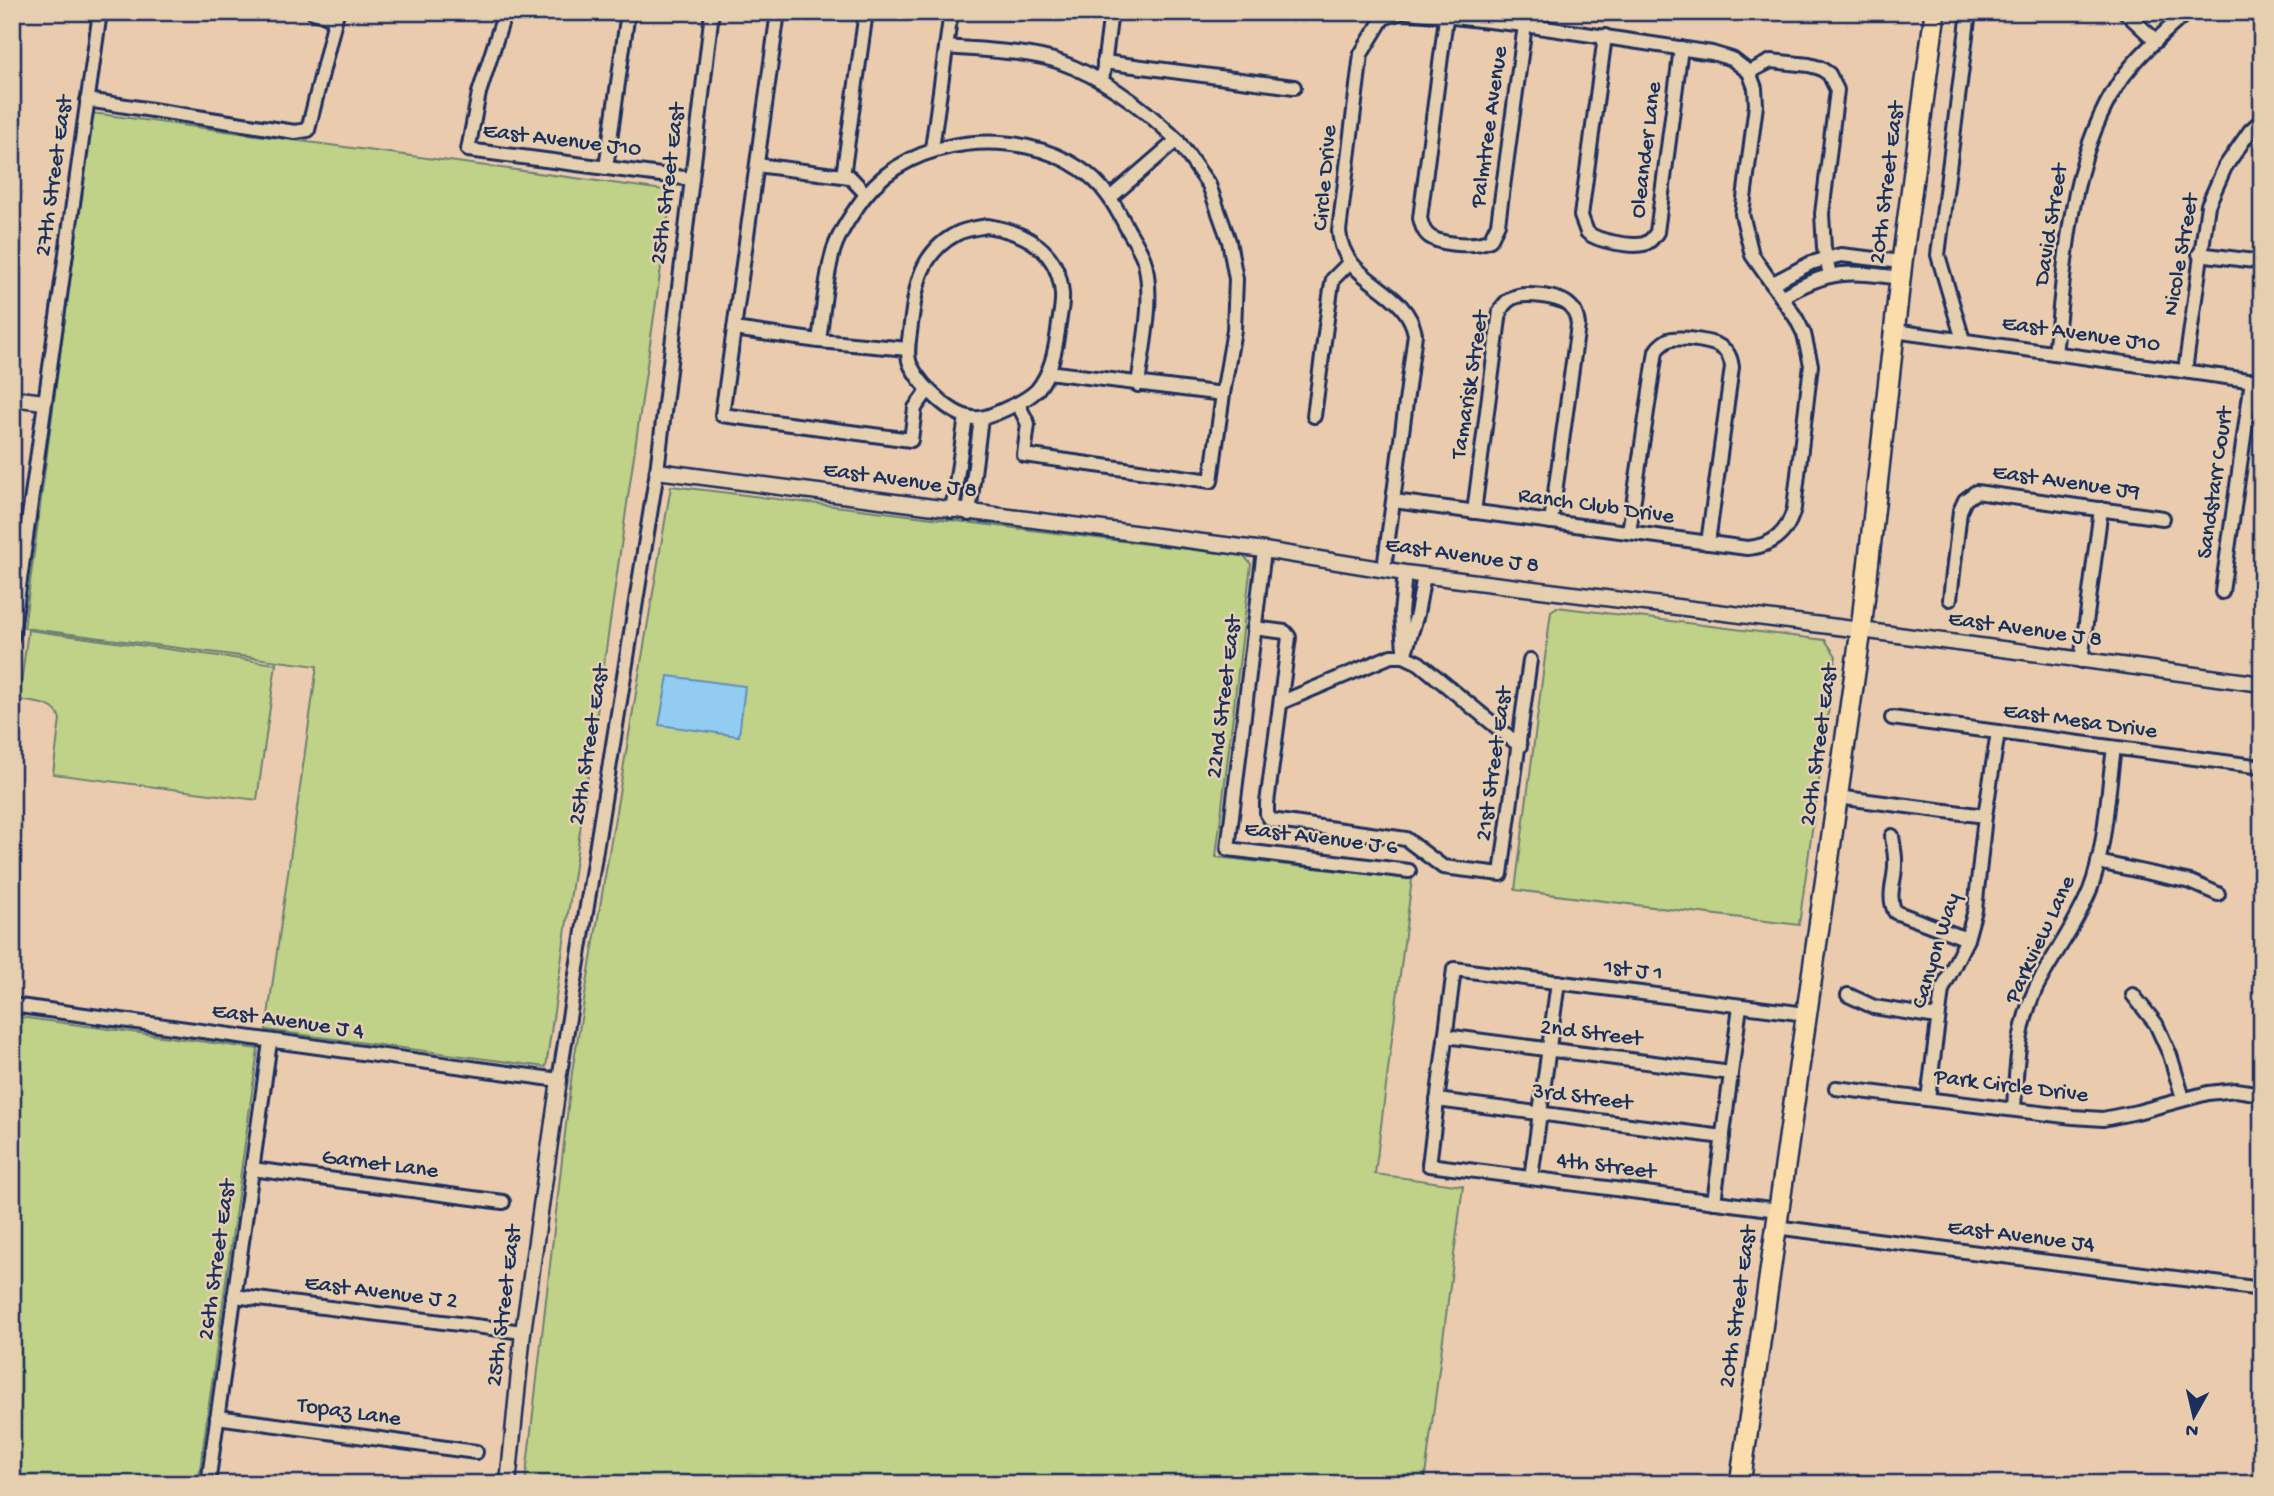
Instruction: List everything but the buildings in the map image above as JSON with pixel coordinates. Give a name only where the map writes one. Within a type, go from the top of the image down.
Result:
[{"type":"main road","name":"20th Street East","points":[[1740,1484],[1861,630],[1901,270],[1935,12]]},
{"type":"street","name":"27th Street East","points":[[12,637],[100,12]]},
{"type":"street","points":[[87,100],[295,132],[308,130],[336,15],[313,12]]},
{"type":"street","name":"East Avenue J10","points":[[505,12],[479,93],[468,150],[692,179]]},
{"type":"street","points":[[606,168],[628,12]]},
{"type":"street","name":"25th Street East","points":[[508,1484],[523,1332],[559,1080],[657,471],[712,12]]},
{"type":"street","points":[[778,12],[722,415],[911,440],[915,408],[928,390]]},
{"type":"street","points":[[844,176],[866,12]]},
{"type":"street","points":[[932,149],[951,12]]},
{"type":"street","points":[[1102,81],[1111,12]]},
{"type":"street","name":"Circle Drive","points":[[1384,569],[1415,334],[1406,311],[1349,263],[1341,244],[1339,224],[1361,54],[1383,18],[1401,12]]},
{"type":"street","points":[[1408,12],[1605,36],[1712,53],[1732,60],[1749,72],[1755,88],[1756,105],[1742,214],[1752,255],[1773,284],[1783,296],[1806,283],[1842,272],[1901,270]]},
{"type":"street","points":[[1964,340],[1938,255],[1969,12]]},
{"type":"street","points":[[2125,12],[2156,41]]},
{"type":"street","name":"David Street","points":[[2055,353],[2076,192],[2084,157],[2097,123],[2121,80],[2187,12]]},
{"type":"street","name":"Palmtree Avenue","points":[[1446,18],[1420,218],[1423,229],[1431,237],[1441,241],[1474,245],[1490,240],[1498,225],[1525,25]]},
{"type":"street","name":"Oleander Lane","points":[[1605,36],[1581,216],[1587,232],[1601,240],[1640,244],[1649,242],[1657,232],[1681,48]]},
{"type":"street","points":[[946,47],[1058,61],[1102,81],[1149,113],[1177,140],[1209,185],[1229,241],[1236,279],[1234,330],[1211,481],[1024,455],[1028,424],[1018,404]]},
{"type":"street","points":[[1749,72],[1771,61],[1809,65],[1829,74],[1838,90],[1822,214],[1830,275]]},
{"type":"street","points":[[1104,62],[1294,87]]},
{"type":"street","name":"Nicole Street","points":[[2185,371],[2199,254],[2208,205],[2225,167],[2250,131],[2262,120]]},
{"type":"street","points":[[1111,197],[1177,140]]},
{"type":"street","points":[[819,341],[832,254],[845,226],[866,194],[897,168],[932,149],[993,141],[1045,151],[1080,168],[1111,197],[1145,261],[1149,302],[1138,385]]},
{"type":"street","points":[[757,165],[850,177],[866,194]]},
{"type":"street","points":[[987,226],[1011,229],[1029,239],[1048,255],[1058,272],[1062,295],[1055,349],[1048,372],[1036,391],[1018,404],[981,418],[966,417],[928,390],[910,364],[908,349],[917,280],[930,255],[957,233],[987,226]]},
{"type":"street","points":[[2199,254],[2262,262]]},
{"type":"street","points":[[1773,284],[1811,263],[1841,256],[1901,270]]},
{"type":"street","points":[[1314,416],[1331,289],[1334,279],[1349,263]]},
{"type":"street","name":"Tamarisk Street","points":[[1474,512],[1500,311],[1507,301],[1516,296],[1558,298],[1569,304],[1576,314],[1578,325],[1551,522]]},
{"type":"street","name":"Ranch Club Drive","points":[[1394,501],[1747,548],[1759,547],[1779,537],[1786,529],[1794,508],[1811,365],[1804,334],[1783,296]]},
{"type":"street","points":[[734,329],[819,341],[908,349]]},
{"type":"street","name":"East Avenue J10","points":[[1894,331],[2257,381]]},
{"type":"street","points":[[1629,532],[1654,356],[1659,346],[1668,340],[1700,341],[1725,349],[1732,367],[1708,543]]},
{"type":"street","points":[[1048,372],[1223,394]]},
{"type":"street","name":"Sandstarr Court","points":[[2222,593],[2257,381]]},
{"type":"street","points":[[12,398],[44,402]]},
{"type":"street","points":[[952,511],[966,417]]},
{"type":"street","points":[[969,513],[981,418]]},
{"type":"street","name":"East Avenue J 8","points":[[657,471],[1264,550],[1405,573],[2262,684]]},
{"type":"street","name":"East Avenue J9","points":[[1950,599],[1959,511],[1965,500],[1976,492],[2163,518]]},
{"type":"street","points":[[2081,661],[2101,509]]},
{"type":"street","name":"22nd Street East","points":[[1228,849],[1264,550]]},
{"type":"street","points":[[1404,656],[1401,612],[1405,573]]},
{"type":"street","points":[[1404,656],[1417,614],[1424,575]]},
{"type":"street","points":[[1254,628],[1285,632],[1289,637],[1282,702],[1391,656],[1404,656],[1419,663],[1520,746]]},
{"type":"street","name":"21st Street East","points":[[1282,702],[1267,803],[1267,814],[1271,820],[1406,839],[1443,867],[1501,874],[1530,660]]},
{"type":"street","name":"East Mesa Drive","points":[[1892,718],[2262,767]]},
{"type":"street","name":"Canyon Way","points":[[1928,1098],[1942,990],[1966,939],[1975,910],[1985,816],[1998,732]]},
{"type":"street","name":"Parkview Lane","points":[[2014,1109],[2017,1057],[2035,991],[2090,890],[2098,862],[2114,748]]},
{"type":"street","points":[[1837,797],[1985,816]]},
{"type":"street","points":[[1892,836],[1896,865],[1891,893],[1895,912],[1966,939]]},
{"type":"street","name":"East Avenue J 6","points":[[1228,849],[1409,871]]},
{"type":"street","points":[[2098,862],[2192,882],[2218,894]]},
{"type":"street","name":"1st J 1","points":[[1445,1036],[1454,969],[1806,1014]]},
{"type":"street","points":[[1531,1178],[1558,982]]},
{"type":"street","points":[[1848,995],[1874,1007],[1937,1017]]},
{"type":"street","points":[[2133,995],[2156,1024],[2170,1055],[2183,1098]]},
{"type":"street","name":"East Avenue J 4","points":[[12,1005],[559,1080]]},
{"type":"street","points":[[1714,1202],[1740,1006]]},
{"type":"street","points":[[1437,1100],[1445,1036]]},
{"type":"street","name":"2nd Street","points":[[1445,1036],[1731,1073]]},
{"type":"street","name":"26th Street East","points":[[208,1484],[271,1042]]},
{"type":"street","name":"Park Circle Drive","points":[[1836,1088],[2073,1117],[2103,1118],[2208,1093],[2236,1090],[2262,1094]]},
{"type":"street","name":"4th Street","points":[[1437,1100],[1429,1165],[1714,1202],[1776,1219]]},
{"type":"street","name":"3rd Street","points":[[1437,1100],[1723,1137]]},
{"type":"street","name":"Garnet Lane","points":[[252,1170],[503,1202]]},
{"type":"street","name":"East Avenue J4","points":[[1776,1219],[2262,1289]]},
{"type":"street","name":"East Avenue J 2","points":[[234,1296],[523,1332]]},
{"type":"street","name":"Topaz Lane","points":[[217,1417],[476,1452]]},
{"type":"green space","points":[[92,113],[672,191],[546,1067],[266,1030],[317,666],[24,628]]},
{"type":"green space","points":[[671,486],[1244,556],[1251,564],[1216,857],[1412,879],[1375,1174],[1463,1186],[1424,1484],[1372,1484],[1320,1477],[1319,1484],[525,1484],[572,1072]]},
{"type":"green space","points":[[1557,607],[1825,640],[1836,656],[1799,925],[1515,890],[1551,611]]},
{"type":"green space","points":[[28,630],[276,664],[257,800],[53,774],[60,719],[58,713],[43,704],[19,700]]},
{"type":"green space","points":[[12,1016],[258,1049],[198,1484],[12,1484]]},
{"type":"water","points":[[668,676],[745,686],[739,736],[659,725]]}]
